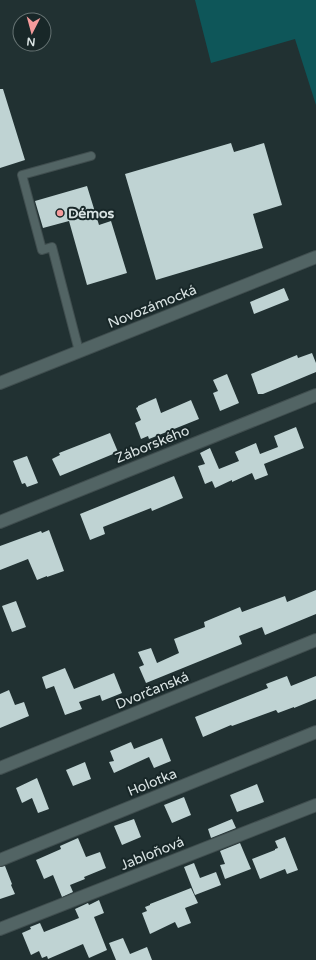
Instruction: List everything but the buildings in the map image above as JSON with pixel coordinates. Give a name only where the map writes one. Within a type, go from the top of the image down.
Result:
[{"type":"street","name":"Novozámocká","points":[[0,383],[316,257]]},
{"type":"street","name":"Záborského","points":[[0,522],[316,395]]},
{"type":"street","name":"Dvorčanská","points":[[0,768],[316,640]]},
{"type":"street","name":"Holotka","points":[[0,860],[316,732]]},
{"type":"street","name":"Jabloňová","points":[[0,929],[316,805]]},
{"type":"lane","points":[[79,351],[52,247],[42,250],[22,175],[91,156]]},
{"type":"shaded area","points":[[195,0],[316,0],[316,105],[295,39],[211,63]]},
{"type":"place","name":"Démos","points":[[60,213]]}]
